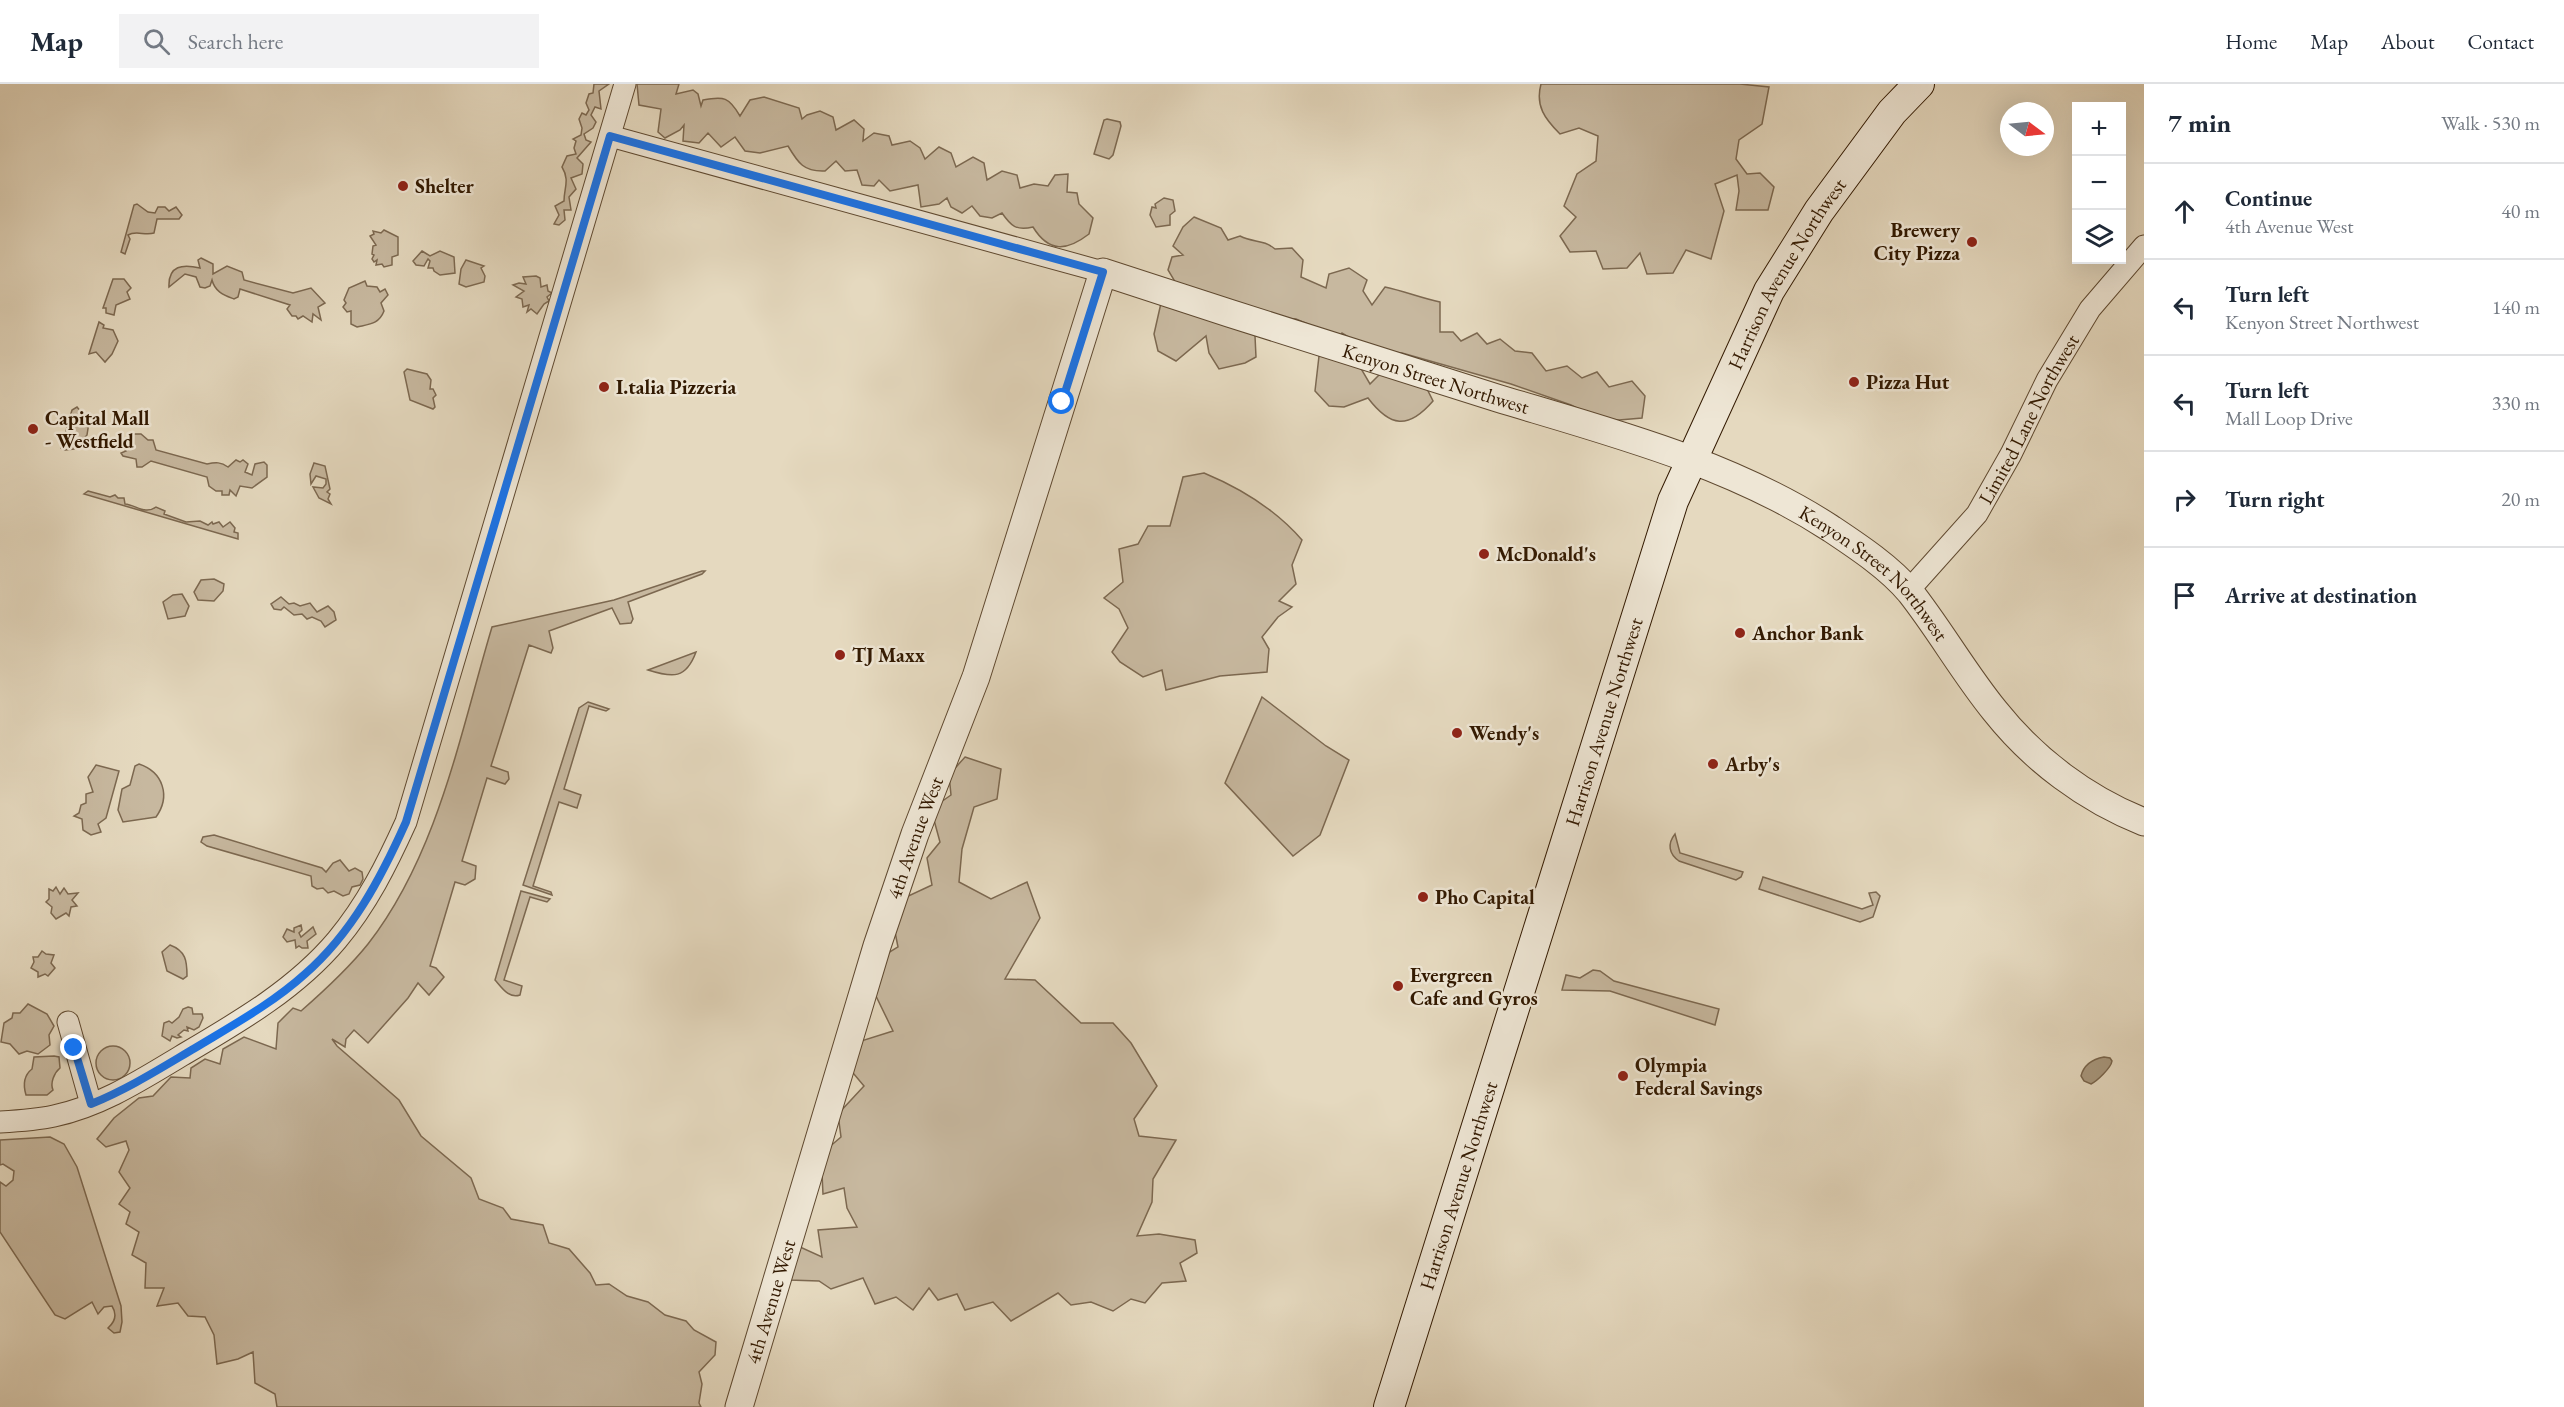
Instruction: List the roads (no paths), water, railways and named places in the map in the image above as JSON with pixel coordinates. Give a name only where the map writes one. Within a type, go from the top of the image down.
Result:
[{"type":"main road","name":"Harrison Avenue Northwest","points":[[1389,1407],[1672,501],[1769,291],[1819,211],[1892,112],[1918,84]]},
{"type":"street","points":[[0,1122],[55,1116],[118,1093],[270,1001],[306,973],[337,940],[358,912],[386,865],[406,822],[625,84]]},
{"type":"street","name":"Kenyon Street Northwest","points":[[610,136],[1103,272],[1361,356],[1644,443],[1739,480],[1804,512],[1858,547],[1908,590],[1996,712],[2043,761],[2080,789],[2144,822]]},
{"type":"street","name":"Limited Lane Northwest","points":[[1908,590],[1977,514],[2011,454],[2047,380],[2090,309],[2144,246]]},
{"type":"street","name":"4th Avenue West","points":[[739,1407],[877,946],[915,834],[976,677],[1103,272]]},
{"type":"street","points":[[68,1022],[91,1104]]},
{"type":"place","name":"Shelter","points":[[403,186]]},
{"type":"place","name":"Brewery City Pizza","points":[[1972,242]]},
{"type":"place","name":"Pizza Hut","points":[[1854,382]]},
{"type":"place","name":"I.talia Pizzeria","points":[[604,387]]},
{"type":"place","name":"Capital Mall - Westfield","points":[[33,429]]},
{"type":"place","name":"McDonald's","points":[[1484,554]]},
{"type":"place","name":"Anchor Bank","points":[[1740,633]]},
{"type":"place","name":"TJ Maxx","points":[[840,655]]},
{"type":"place","name":"Wendy's","points":[[1457,733]]},
{"type":"place","name":"Arby's","points":[[1713,764]]},
{"type":"place","name":"Pho Capital","points":[[1423,897]]},
{"type":"place","name":"Evergreen Cafe and Gyros","points":[[1398,986]]},
{"type":"place","name":"Olympia Federal Savings","points":[[1623,1076]]}]
